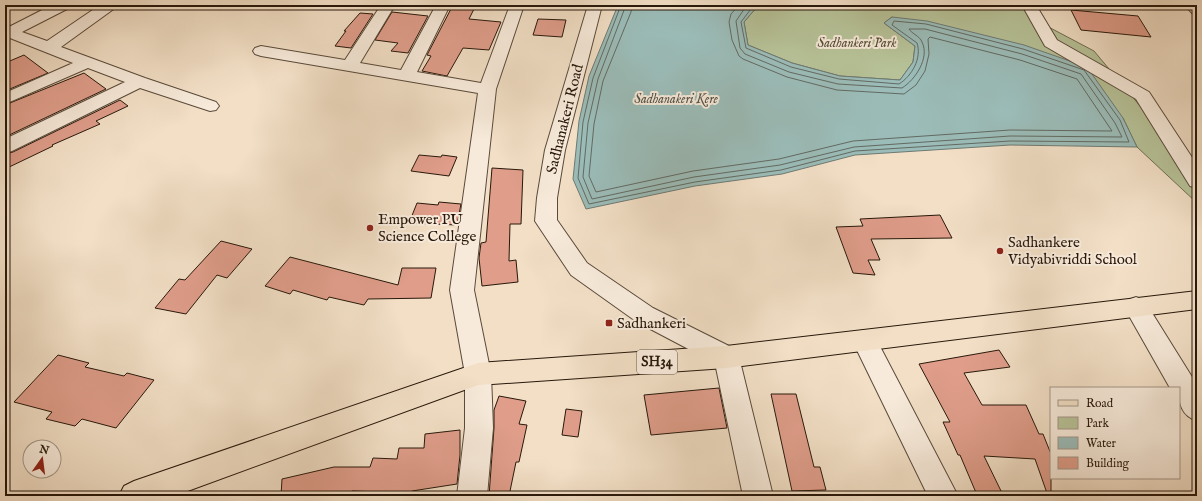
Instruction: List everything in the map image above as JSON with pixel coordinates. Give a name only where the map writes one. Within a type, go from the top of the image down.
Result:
[{"type":"main road","name":"SH34","points":[[134,496],[478,374],[726,357],[1197,300]]},
{"type":"street","points":[[7,34],[64,5]]},
{"type":"street","points":[[48,48],[110,5]]},
{"type":"street","points":[[350,65],[388,5]]},
{"type":"street","points":[[407,75],[443,5]]},
{"type":"street","points":[[472,496],[479,428],[478,374],[462,290],[487,90],[517,5]]},
{"type":"street","name":"Sadhanakeri Road","points":[[595,5],[554,150],[547,198],[546,221],[579,269],[645,315],[726,357]]},
{"type":"street","points":[[1029,5],[1051,43],[1143,96],[1197,181]]},
{"type":"street","points":[[1192,5],[1197,10]]},
{"type":"street","points":[[7,34],[210,106]]},
{"type":"street","points":[[261,51],[350,65],[487,90]]},
{"type":"street","points":[[5,99],[86,63]]},
{"type":"street","points":[[5,146],[139,82]]},
{"type":"street","points":[[1177,149],[1197,151]]},
{"type":"street","points":[[1136,307],[1197,409]]},
{"type":"street","points":[[864,340],[943,496]]},
{"type":"street","points":[[726,357],[758,496]]},
{"type":"green space","name":"Sadhankeri Park","points":[[764,5],[832,5],[854,9],[860,5],[1031,5],[1041,23],[1094,51],[1197,174],[1197,203],[1137,147],[1123,118],[892,17],[884,23],[915,46],[913,62],[900,80],[840,76],[792,63],[748,45],[744,22],[756,8]]},
{"type":"water","name":"Sadhanakeri Kere","points":[[618,5],[764,5],[756,8],[744,22],[748,45],[792,63],[840,76],[900,80],[913,62],[915,46],[884,23],[892,17],[927,21],[1024,45],[1087,67],[1123,118],[1137,147],[1010,145],[855,155],[782,174],[695,186],[586,209],[573,179],[579,121],[589,76]]},
{"type":"building","points":[[453,5],[476,5],[469,19],[501,22],[489,50],[463,48],[447,76],[422,71],[431,56],[427,55]]},
{"type":"building","points":[[1071,10],[1138,16],[1151,37],[1081,30]]},
{"type":"building","points":[[392,12],[428,16],[408,53],[391,51],[398,43],[375,40]]},
{"type":"building","points":[[360,13],[373,14],[351,48],[335,46],[346,31],[344,31]]},
{"type":"building","points":[[538,19],[566,20],[562,37],[533,35]]},
{"type":"building","points":[[24,55],[48,73],[5,91],[5,63]]},
{"type":"building","points":[[84,73],[106,89],[5,137],[5,105]]},
{"type":"building","points":[[120,100],[128,106],[96,121],[100,124],[52,145],[53,146],[5,169],[5,154],[13,152]]},
{"type":"building","points":[[419,155],[441,157],[442,155],[457,157],[449,176],[411,171]]},
{"type":"building","points":[[492,168],[523,170],[521,224],[510,224],[509,261],[516,260],[518,282],[482,286],[479,258],[481,243],[486,242]]},
{"type":"building","points":[[439,202],[461,204],[457,225],[409,223],[417,203],[438,205]]},
{"type":"building","points":[[940,215],[952,238],[871,239],[880,260],[868,260],[875,275],[853,273],[836,227],[863,226],[860,219]]},
{"type":"building","points":[[221,241],[252,249],[227,278],[217,275],[186,314],[155,308],[179,279],[185,280]]},
{"type":"building","points":[[290,257],[398,285],[402,268],[436,268],[431,298],[368,299],[364,305],[329,297],[327,300],[293,290],[290,294],[265,286]]},
{"type":"building","points":[[999,350],[1010,367],[964,373],[982,405],[1026,405],[1039,434],[1043,434],[1050,452],[1051,496],[1048,496],[1035,459],[984,456],[1002,493],[977,495],[960,455],[958,455],[943,422],[950,422],[919,364]]},
{"type":"building","points":[[58,355],[89,363],[85,367],[124,376],[127,373],[154,380],[116,428],[82,419],[75,426],[46,419],[52,412],[14,402]]},
{"type":"building","points":[[719,388],[727,428],[651,435],[644,395]]},
{"type":"building","points":[[771,394],[796,394],[814,467],[820,467],[826,490],[792,491]]},
{"type":"building","points":[[499,396],[526,401],[519,424],[527,425],[519,462],[516,462],[509,496],[489,496],[494,410]]},
{"type":"building","points":[[566,409],[582,411],[578,437],[562,435]]},
{"type":"building","points":[[460,430],[460,455],[457,484],[412,491],[412,493],[352,491],[351,496],[281,496],[282,479],[334,467],[370,467],[373,458],[397,459],[399,448],[424,448],[425,434]]},
{"type":"place","name":"Empower PU Science College","points":[[370,228]]},
{"type":"place","name":"Sadhankere Vidyabivriddi School","points":[[1000,251]]},
{"type":"place","name":"Sadhankeri","points":[[609,323]]}]
